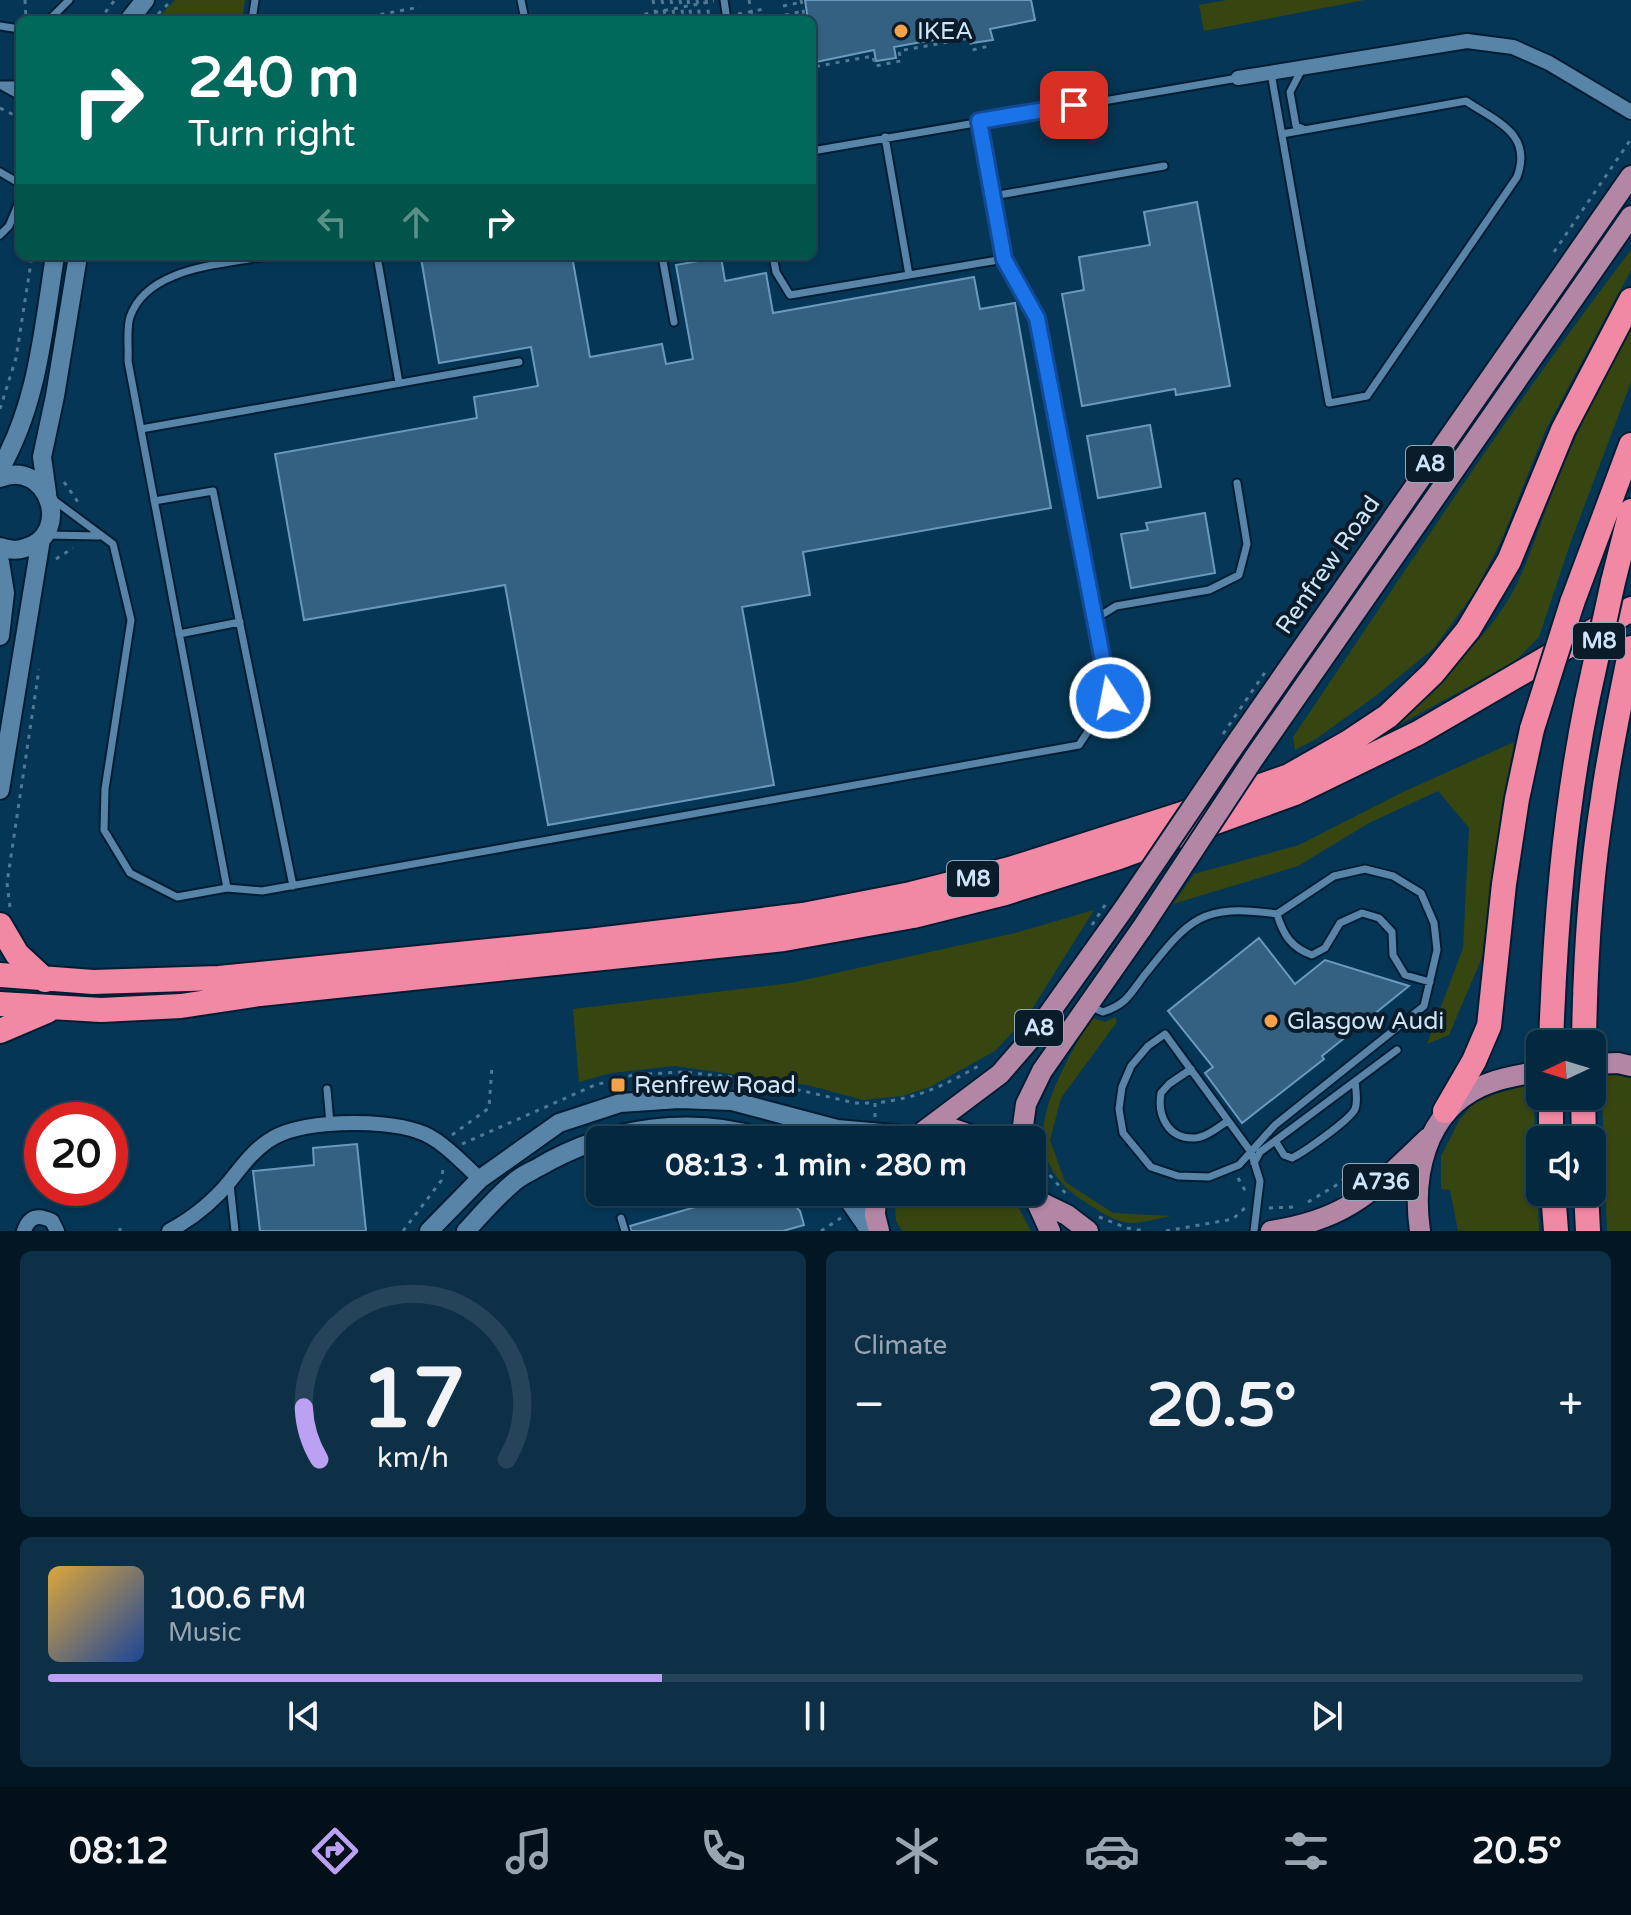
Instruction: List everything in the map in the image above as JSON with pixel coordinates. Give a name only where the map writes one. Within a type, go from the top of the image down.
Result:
[{"type":"highway","name":"M8","points":[[0,975],[45,980],[124,981],[261,974],[723,926],[830,911],[1010,869],[1289,776],[1388,716],[1433,673],[1468,630],[1509,561],[1563,430],[1631,300]]},
{"type":"highway","name":"M8","points":[[1445,1111],[1474,1061],[1489,1026],[1504,884],[1532,729],[1572,603],[1631,445]]},
{"type":"highway","name":"M8","points":[[1551,1030],[1562,864],[1587,701],[1631,511]]},
{"type":"highway","name":"M8","points":[[0,1004],[101,1010],[181,1006],[273,993],[688,950],[842,930],[962,904],[1107,861],[1295,793],[1418,733],[1631,609]]},
{"type":"highway","name":"M8","points":[[1584,1030],[1597,844],[1611,749],[1631,648]]},
{"type":"highway","points":[[6,921],[17,954],[45,980]]},
{"type":"highway","name":"M8","points":[[0,1031],[53,1008]]},
{"type":"highway","points":[[1554,1206],[1556,1231]]},
{"type":"highway","points":[[1587,1206],[1588,1231]]},
{"type":"main road","name":"Renfrew Road","points":[[930,1126],[1000,1074],[1033,1036],[1631,176]]},
{"type":"main road","name":"Renfrew Road","points":[[1087,1005],[1142,928],[1254,758],[1631,216]]},
{"type":"main road","name":"A8","points":[[1028,1126],[1026,1104],[1042,1071],[1087,1005]]},
{"type":"main road","points":[[1606,1063],[1631,1066]]},
{"type":"main road","name":"A736","points":[[1420,1231],[1418,1176],[1432,1134],[1445,1111],[1477,1088],[1526,1074]]},
{"type":"main road","name":"A736","points":[[1271,1231],[1323,1220],[1354,1204],[1432,1134]]},
{"type":"main road","points":[[1046,1203],[1067,1215],[1091,1223]]},
{"type":"main road","points":[[875,1206],[879,1231]]},
{"type":"main road","points":[[1039,1206],[1050,1231]]},
{"type":"street","points":[[1238,78],[1467,41],[1513,47],[1549,63],[1631,112]]},
{"type":"street","points":[[0,469],[23,421],[35,381],[54,260]]},
{"type":"street","points":[[0,790],[43,537],[52,517],[42,457],[77,260]]},
{"type":"street","points":[[0,478],[17,475],[29,477],[48,495]]},
{"type":"street","points":[[0,547],[18,550],[30,547],[43,537]]},
{"type":"street","points":[[0,562],[5,593],[0,636]]},
{"type":"street","points":[[429,1231],[480,1179],[559,1123],[620,1103],[679,1099],[732,1101],[826,1126]]},
{"type":"street","points":[[169,1231],[191,1219],[230,1182],[244,1161],[271,1139],[314,1125],[363,1122],[418,1131],[441,1145],[480,1179]]},
{"type":"street","points":[[466,1231],[514,1181],[566,1151],[586,1145]]},
{"type":"street","points":[[853,1206],[870,1231]]},
{"type":"street","points":[[24,1231],[34,1217],[42,1216],[52,1221],[57,1231]]},
{"type":"lane","points":[[53,16],[69,0]]},
{"type":"lane","points":[[1303,68],[1290,92],[1296,126],[1305,130]]},
{"type":"lane","points":[[1271,73],[1329,403],[1367,396],[1517,177],[1523,161],[1521,144],[1510,131],[1466,101],[1282,134]]},
{"type":"lane","points":[[816,150],[1238,78]]},
{"type":"lane","points":[[48,495],[113,544],[131,620],[105,789],[104,830],[130,873],[177,897],[227,888],[262,891],[293,886],[1079,745],[1110,698],[1037,318],[1004,259],[979,121]]},
{"type":"lane","points":[[885,137],[909,275]]},
{"type":"lane","points":[[993,196],[1164,166]]},
{"type":"lane","points":[[0,235],[9,226],[16,209]]},
{"type":"lane","points":[[774,260],[776,272],[790,295],[1004,259]]},
{"type":"lane","points":[[227,888],[128,361],[130,318],[150,288],[189,271],[245,260]]},
{"type":"lane","points":[[378,260],[399,383]]},
{"type":"lane","points":[[664,260],[674,322]]},
{"type":"lane","points":[[141,429],[519,362]]},
{"type":"lane","points":[[1095,619],[1116,606],[1209,590],[1239,575],[1247,544],[1237,483]]},
{"type":"lane","points":[[154,501],[213,491],[293,886]]},
{"type":"lane","points":[[43,537],[74,534],[101,537]]},
{"type":"lane","points":[[179,634],[240,622]]},
{"type":"lane","points":[[1087,1005],[1103,1012],[1121,1006],[1186,926],[1214,911],[1245,909],[1277,914],[1334,876],[1365,869],[1393,876],[1421,893],[1434,923],[1437,950],[1424,1006],[1275,1125],[1251,1152],[1239,1165],[1209,1177],[1178,1176],[1151,1167],[1123,1133],[1119,1109],[1122,1087],[1131,1066],[1148,1046],[1165,1034],[1251,1152],[1260,1181],[1254,1231]]},
{"type":"lane","points":[[1277,914],[1282,931],[1297,950],[1312,955],[1325,948],[1340,923],[1362,913],[1379,918],[1392,932],[1393,955],[1405,975],[1430,982]]},
{"type":"lane","points":[[1254,1163],[1260,1152],[1397,1050]]},
{"type":"lane","points":[[1191,1069],[1161,1093],[1161,1117],[1180,1136],[1196,1138],[1228,1121]]},
{"type":"lane","points":[[1276,1142],[1284,1155],[1292,1158],[1305,1151],[1351,1114],[1356,1101],[1355,1082]]},
{"type":"lane","points":[[327,1089],[330,1124]]},
{"type":"lane","points":[[230,1182],[235,1231]]},
{"type":"lane","points":[[621,1218],[625,1231]]},
{"type":"path","points":[[102,16],[115,0]]},
{"type":"path","points":[[157,16],[172,0]]},
{"type":"path","points":[[653,0],[656,16]]},
{"type":"path","points":[[662,0],[665,16]]},
{"type":"path","points":[[671,0],[674,16]]},
{"type":"path","points":[[680,0],[683,16]]},
{"type":"path","points":[[688,0],[691,16]]},
{"type":"path","points":[[636,16],[722,0]]},
{"type":"path","points":[[749,0],[752,16]]},
{"type":"path","points":[[706,1],[709,16]]},
{"type":"path","points":[[783,6],[801,1],[804,16]]},
{"type":"path","points":[[372,16],[420,7]]},
{"type":"path","points":[[738,14],[764,9]]},
{"type":"path","points":[[785,15],[803,11]]},
{"type":"path","points":[[816,64],[873,56],[875,66],[901,61],[899,51],[970,38],[972,50],[989,46]]},
{"type":"path","points":[[0,409],[16,358],[31,260]]},
{"type":"path","points":[[62,470],[65,485],[80,503],[77,518]]},
{"type":"path","points":[[56,559],[73,548],[74,534]]},
{"type":"path","points":[[6,921],[7,883],[39,664]]},
{"type":"path","points":[[1231,1168],[1246,1190],[1247,1206]]},
{"type":"path","points":[[1046,1170],[1068,1196]]},
{"type":"path","points":[[821,1231],[841,1217]]},
{"type":"path","points":[[1091,1223],[1145,1231]]},
{"type":"green space","points":[[175,0],[245,0],[243,16],[160,16]]},
{"type":"green space","points":[[1227,0],[1365,0],[1204,31],[1199,5]]},
{"type":"green space","points":[[1631,250],[1631,270],[1546,429],[1502,539],[1476,590],[1434,648],[1378,694],[1316,739],[1295,750],[1293,737],[1417,552],[1543,369]]},
{"type":"green space","points":[[1631,329],[1631,382],[1570,544],[1539,637],[1514,662],[1367,742],[1450,670],[1504,607],[1522,574],[1577,434]]},
{"type":"green space","points":[[1514,742],[1486,948],[1449,1035],[1427,1044],[1463,948],[1469,828],[1438,791],[1369,823],[1298,866],[1173,904],[1194,874],[1299,845],[1403,792]]},
{"type":"green space","points":[[1094,910],[1027,1017],[995,1051],[930,1087],[902,1096],[863,1100],[807,1085],[675,1066],[611,1073],[579,1082],[573,1009],[791,983],[1015,933]]},
{"type":"green space","points":[[1090,1017],[1105,1022],[1115,1017],[1117,1022],[1061,1098],[1050,1140],[1065,1182],[1113,1213],[1171,1216],[1135,1223],[1118,1220],[1085,1202],[1061,1182],[1048,1160],[1044,1126],[1054,1090]]},
{"type":"green space","points":[[1606,1072],[1631,1074],[1631,1231],[1607,1231],[1606,1126],[1603,1126]]},
{"type":"green space","points":[[1526,1085],[1526,1110],[1534,1110],[1535,1126],[1526,1126],[1526,1206],[1538,1206],[1539,1231],[1458,1231],[1450,1190],[1441,1189],[1441,1156],[1460,1119],[1473,1104]]},
{"type":"green space","points":[[895,1206],[1018,1206],[1031,1231],[902,1231],[896,1221]]},
{"type":"building","name":"IKEA","points":[[805,0],[1031,0],[1035,20],[990,29],[993,40],[972,43],[971,33],[894,47],[896,58],[876,61],[874,50],[816,62],[816,16],[807,16]]},
{"type":"building","points":[[1197,202],[1230,386],[1176,395],[1175,389],[1082,406],[1062,294],[1084,290],[1079,257],[1150,245],[1144,212]]},
{"type":"building","points":[[421,260],[573,260],[590,357],[662,344],[666,364],[693,359],[676,265],[722,260],[725,281],[766,273],[773,313],[974,277],[980,309],[1015,303],[1051,508],[803,552],[810,595],[742,607],[774,785],[548,825],[505,585],[304,620],[275,454],[477,418],[474,397],[538,386],[531,347],[439,363]]},
{"type":"building","points":[[1150,425],[1161,487],[1098,498],[1087,436]]},
{"type":"building","points":[[1205,513],[1215,573],[1131,588],[1121,534],[1148,530],[1146,523]]},
{"type":"building","name":"Glasgow Audi","points":[[1259,938],[1295,984],[1325,960],[1409,986],[1322,1056],[1324,1059],[1242,1123],[1205,1073],[1213,1067],[1168,1011]]},
{"type":"building","points":[[357,1144],[366,1231],[260,1231],[253,1171],[314,1165],[313,1148]]},
{"type":"building","points":[[699,1206],[795,1206],[804,1225],[783,1231],[631,1231],[630,1226]]},
{"type":"place","name":"IKEA","points":[[901,31]]},
{"type":"place","name":"Glasgow Audi","points":[[1271,1021]]},
{"type":"place","name":"Renfrew Road","points":[[618,1085]]},
{"type":"route","points":[[1074,105],[979,121],[1004,259],[1037,318],[1110,698]]}]
